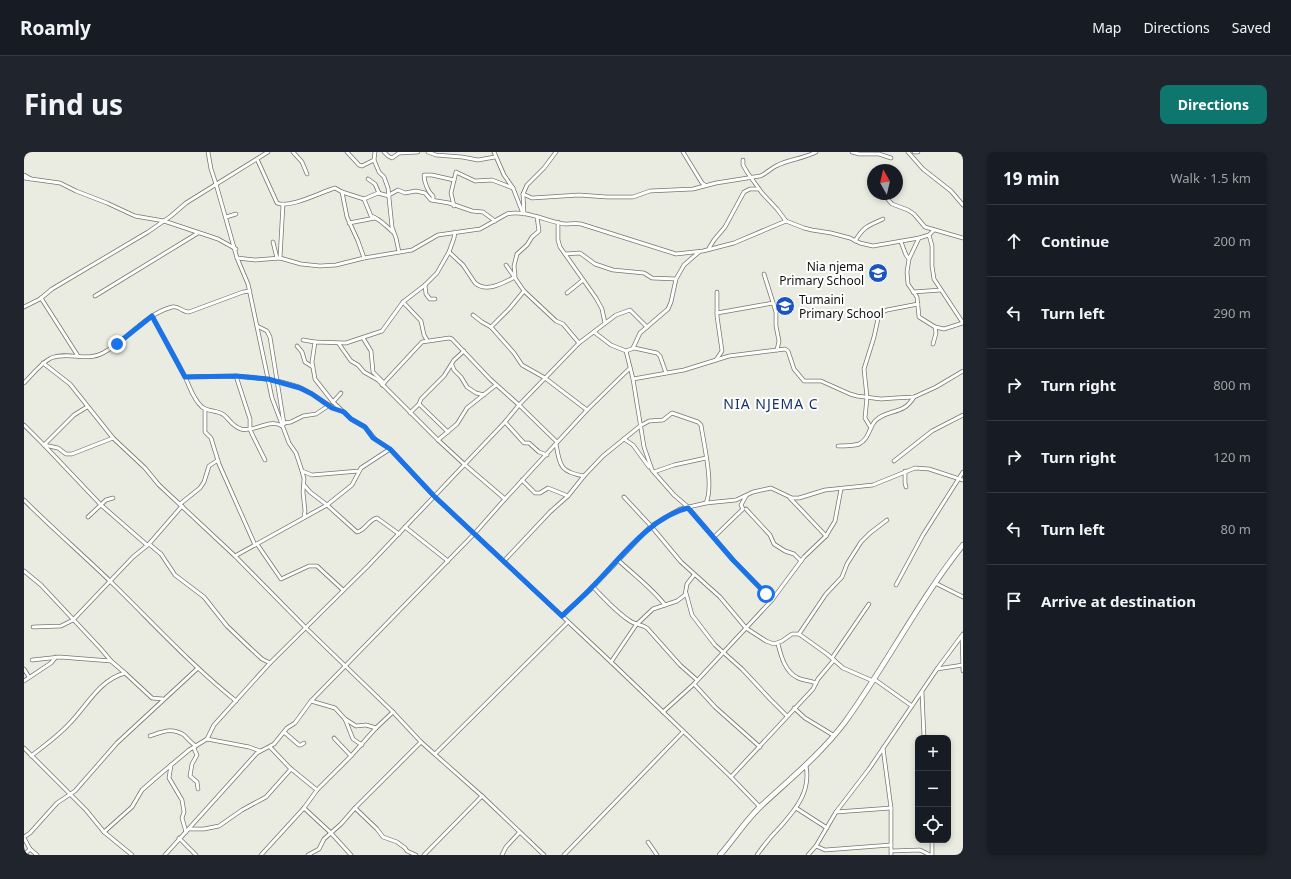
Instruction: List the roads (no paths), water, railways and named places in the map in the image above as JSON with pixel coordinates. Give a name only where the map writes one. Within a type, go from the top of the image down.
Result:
[{"type":"main road","points":[[720,855],[760,807],[806,766],[844,723],[874,680],[935,583],[963,544]]},
{"type":"street","points":[[208,152],[211,169],[236,249],[237,258],[248,281],[272,398],[284,425]]},
{"type":"street","points":[[24,307],[42,298],[52,289],[148,232],[171,216],[186,203],[268,152]]},
{"type":"street","points":[[293,152],[302,162],[308,174]]},
{"type":"street","points":[[347,152],[359,165],[362,166],[374,160]]},
{"type":"street","points":[[375,152],[374,160],[379,172],[384,177],[389,195],[393,232],[399,252]]},
{"type":"street","points":[[384,152],[392,158],[399,153],[418,152]]},
{"type":"street","points":[[428,152],[436,155],[478,160],[495,157]]},
{"type":"street","points":[[494,152],[504,175],[513,188],[524,214]]},
{"type":"street","points":[[524,214],[524,194],[527,185],[544,168],[556,152]]},
{"type":"street","points":[[684,152],[705,186]]},
{"type":"street","points":[[524,194],[532,198],[579,195],[633,197],[650,191],[693,189],[751,178],[764,174],[780,164],[802,158],[816,152]]},
{"type":"street","points":[[852,152],[859,154],[880,154],[891,158]]},
{"type":"street","points":[[908,152],[923,169],[951,191],[963,205]]},
{"type":"street","points":[[465,154],[466,158]]},
{"type":"street","points":[[257,159],[277,203],[280,205],[297,202],[334,188],[364,199],[379,193],[389,195],[398,190],[407,193],[417,191],[426,193],[430,199],[433,200],[449,203],[472,211],[483,212],[495,221]]},
{"type":"street","points":[[743,160],[743,165],[751,178],[786,221],[812,230],[830,233],[873,246],[919,238],[929,235],[934,230]]},
{"type":"street","points":[[454,206],[451,193],[456,172],[475,181],[492,180],[513,188]]},
{"type":"street","points":[[433,200],[433,196],[424,181],[424,175],[432,174],[454,180]]},
{"type":"street","points":[[24,175],[32,180]]},
{"type":"street","points":[[24,178],[60,183],[135,216],[164,221],[218,239],[236,249]]},
{"type":"street","points":[[368,179],[375,184],[379,193]]},
{"type":"street","points":[[709,249],[714,240],[725,227],[744,192],[750,189],[759,189]]},
{"type":"street","points":[[342,192],[349,223],[364,258]]},
{"type":"street","points":[[364,199],[372,216],[377,218],[393,232]]},
{"type":"street","points":[[888,200],[892,204],[914,214],[925,227],[963,238]]},
{"type":"street","points":[[279,258],[283,204]]},
{"type":"street","points":[[237,258],[255,260],[279,258],[301,264],[320,266],[336,265],[364,258],[412,250],[438,235],[479,229],[509,213],[524,214],[565,224],[581,224],[674,254],[699,252],[734,243],[786,221]]},
{"type":"street","points":[[226,217],[236,214]]},
{"type":"street","points":[[515,277],[516,256],[539,231],[537,217]]},
{"type":"street","points":[[349,223],[377,218]]},
{"type":"street","points":[[855,241],[865,227],[883,219]]},
{"type":"street","points":[[558,222],[558,241],[602,310],[605,322]]},
{"type":"street","points":[[303,340],[339,344],[363,338],[382,331],[403,302],[425,285],[437,273],[449,252],[455,232]]},
{"type":"street","points":[[95,296],[198,233]]},
{"type":"street","points":[[919,238],[909,259],[907,278],[908,284],[917,297],[919,317],[935,327],[942,329],[963,323],[936,284],[932,274],[932,246],[929,235]]},
{"type":"street","points":[[273,242],[279,258]]},
{"type":"street","points":[[901,242],[909,259]]},
{"type":"street","points":[[449,252],[464,265],[475,284],[478,286],[493,287],[515,277]]},
{"type":"street","points":[[633,348],[639,335],[665,312],[670,305],[676,279],[684,265],[699,252]]},
{"type":"street","points":[[565,254],[580,253],[596,264],[613,270],[644,273],[652,278],[676,279]]},
{"type":"street","points":[[506,265],[524,291],[556,322],[563,324],[579,343]]},
{"type":"street","points":[[764,274],[776,312],[778,341],[777,350]]},
{"type":"street","points":[[567,293],[583,280]]},
{"type":"street","points":[[425,285],[427,296],[430,299],[435,299]]},
{"type":"street","points":[[913,292],[941,290]]},
{"type":"street","points":[[24,383],[43,363],[49,359],[58,356],[92,356],[102,354],[152,316],[174,306],[185,312],[189,312],[250,291]]},
{"type":"street","points":[[490,327],[510,308],[524,291]]},
{"type":"street","points":[[716,360],[722,351],[717,313],[717,292]]},
{"type":"street","points":[[42,298],[78,356]]},
{"type":"street","points":[[403,302],[421,321],[424,336],[427,340]]},
{"type":"street","points":[[717,313],[773,303]]},
{"type":"street","points":[[871,428],[866,418],[867,397],[864,369],[879,314],[887,310],[918,304]]},
{"type":"street","points":[[104,832],[132,807],[143,789],[195,746],[207,739],[214,725],[270,663],[399,534],[579,343],[616,315],[631,310],[647,327]]},
{"type":"street","points":[[473,315],[490,327],[514,353],[522,365],[545,378],[587,410]]},
{"type":"street","points":[[152,316],[185,377],[191,392],[201,406],[205,409],[223,414],[230,423],[239,428],[250,429],[267,424],[284,425],[303,416],[316,414],[328,406]]},
{"type":"street","points":[[257,326],[267,331],[269,334],[284,425],[290,445],[296,453],[304,478],[304,517]]},
{"type":"street","points":[[933,344],[936,333],[935,327]]},
{"type":"street","points":[[594,332],[611,345],[626,350],[633,348],[656,353],[660,356],[666,373]]},
{"type":"street","points":[[363,338],[371,351],[374,373],[383,384],[438,440],[505,499]]},
{"type":"street","points":[[383,384],[420,343],[427,340],[449,338],[519,405],[556,443],[558,460],[565,470],[569,473],[584,476]]},
{"type":"street","points":[[316,342],[312,360],[316,382],[333,402],[351,419],[365,427],[373,438],[390,449],[434,496],[611,662],[731,777],[760,807]]},
{"type":"street","points":[[339,344],[351,361],[358,365],[364,372],[383,384]]},
{"type":"street","points":[[297,346],[302,352],[305,362],[314,367]]},
{"type":"street","points":[[633,379],[684,370],[729,356],[785,349],[788,351],[794,369],[804,381],[821,382],[850,394],[881,399],[914,397],[936,387],[963,371]]},
{"type":"street","points":[[626,350],[633,379],[644,446],[653,471]]},
{"type":"street","points":[[722,351],[729,356]]},
{"type":"street","points":[[410,413],[464,352]]},
{"type":"street","points":[[43,363],[70,384],[113,438],[235,556],[344,666],[393,712],[421,742],[482,796],[519,833],[544,855]]},
{"type":"street","points":[[452,365],[454,370],[461,376],[467,387],[476,393],[484,395]]},
{"type":"street","points":[[165,855],[260,751],[270,747],[287,728],[295,723],[311,701],[344,666],[475,533],[587,410],[630,368]]},
{"type":"street","points":[[185,377],[236,376],[268,379],[300,388],[312,394],[328,406],[344,412]]},
{"type":"street","points":[[236,376],[250,419],[250,429],[261,455],[265,460]]},
{"type":"street","points":[[438,440],[459,421],[467,408],[496,384]]},
{"type":"street","points":[[333,402],[341,393]]},
{"type":"street","points":[[838,446],[859,444],[866,437],[875,421],[907,406],[914,397]]},
{"type":"street","points":[[419,404],[448,432]]},
{"type":"street","points":[[44,445],[74,415],[87,407]]},
{"type":"street","points":[[205,409],[204,431],[211,438],[218,460],[256,544],[281,579],[314,565],[317,566],[343,590]]},
{"type":"street","points":[[504,561],[550,512],[568,496],[603,456],[640,426],[649,421],[663,420],[673,413],[698,422],[701,425],[706,458],[709,495],[706,504]]},
{"type":"street","points":[[894,461],[932,431],[963,415]]},
{"type":"street","points":[[505,422],[524,443],[528,443],[539,452],[547,454]]},
{"type":"street","points":[[24,424],[101,505],[148,545],[161,554],[175,575],[204,597],[227,626],[262,659],[270,663]]},
{"type":"street","points":[[44,445],[58,448],[66,454],[72,454],[113,438]]},
{"type":"street","points":[[624,438],[633,444],[669,490],[688,508],[733,560],[772,600]]},
{"type":"street","points":[[235,556],[327,505],[352,486],[361,468],[390,449]]},
{"type":"street","points":[[653,471],[706,458]]},
{"type":"street","points":[[33,627],[61,626],[73,620],[135,554],[148,545],[181,505],[200,488],[204,482],[209,466],[218,460]]},
{"type":"street","points":[[562,616],[593,587],[651,526],[680,509],[736,500],[759,491],[772,488],[789,496],[799,498],[821,491],[880,484],[905,471],[920,468],[929,469],[961,480]]},
{"type":"street","points":[[302,471],[312,475],[359,471]]},
{"type":"street","points":[[905,471],[906,487]]},
{"type":"street","points":[[896,585],[923,535],[961,480],[963,472]]},
{"type":"street","points":[[522,480],[535,493],[540,493],[548,488],[568,496]]},
{"type":"street","points":[[303,484],[310,492],[357,532],[360,531],[373,518],[377,518],[399,534]]},
{"type":"street","points":[[663,712],[694,684],[772,600],[801,561],[826,536],[835,521],[841,489]]},
{"type":"street","points":[[714,537],[743,509],[741,505],[746,496]]},
{"type":"street","points":[[789,496],[826,536]]},
{"type":"street","points":[[624,497],[651,526],[663,542],[694,575],[720,597],[746,628],[766,641],[774,644],[778,644],[792,634],[799,634],[843,668],[874,680],[912,706]]},
{"type":"street","points":[[88,517],[101,505],[113,498]]},
{"type":"street","points":[[24,500],[110,581],[198,668],[236,701]]},
{"type":"street","points":[[746,509],[760,526],[770,535],[774,544],[785,551],[791,552],[801,561]]},
{"type":"street","points":[[799,634],[826,594],[842,577],[861,542],[887,520]]},
{"type":"street","points":[[405,527],[448,561]]},
{"type":"street","points":[[618,560],[659,597],[665,605]]},
{"type":"street","points":[[24,571],[41,585],[111,661],[152,698],[163,699]]},
{"type":"street","points":[[694,575],[687,584],[686,593],[692,615],[715,645],[742,669],[787,716]]},
{"type":"street","points":[[24,578],[30,576]]},
{"type":"street","points":[[935,583],[963,597]]},
{"type":"street","points":[[593,587],[620,615],[636,625],[642,625],[647,628],[680,665],[697,680]]},
{"type":"street","points":[[611,662],[636,625],[653,609],[677,601],[686,593]]},
{"type":"street","points":[[731,777],[810,692],[869,604]]},
{"type":"street","points":[[435,754],[568,622]]},
{"type":"street","points":[[962,635],[963,671]]},
{"type":"street","points":[[808,855],[816,846],[836,812],[869,769],[962,635]]},
{"type":"street","points":[[778,644],[783,661],[791,673],[799,678],[807,679],[816,684]]},
{"type":"street","points":[[32,660],[56,657],[111,661]]},
{"type":"street","points":[[24,681],[56,657]]},
{"type":"street","points":[[937,669],[963,665]]},
{"type":"street","points":[[37,855],[30,849],[24,837],[30,833],[57,803],[70,795],[117,742],[198,668]]},
{"type":"street","points":[[24,669],[29,676]]},
{"type":"street","points":[[31,756],[68,726],[108,680],[114,676],[125,673]]},
{"type":"street","points":[[694,684],[715,707],[760,747]]},
{"type":"street","points":[[922,692],[924,735]]},
{"type":"street","points":[[311,701],[333,708],[345,719],[357,726],[366,725],[376,728]]},
{"type":"street","points":[[794,708],[805,718],[834,735]]},
{"type":"street","points":[[261,855],[304,808],[317,790],[393,712]]},
{"type":"street","points":[[345,719],[353,739],[362,745]]},
{"type":"street","points":[[150,736],[171,730],[184,736],[195,746]]},
{"type":"street","points":[[284,732],[298,745],[302,745],[304,743]]},
{"type":"street","points":[[564,855],[683,732]]},
{"type":"street","points":[[334,738],[351,756]]},
{"type":"street","points":[[207,739],[249,746],[260,751]]},
{"type":"street","points":[[308,855],[318,850],[323,841],[421,742]]},
{"type":"street","points":[[195,746],[194,750],[197,755],[192,764],[190,776],[197,782],[198,789]]},
{"type":"street","points":[[270,747],[291,769],[317,790]]},
{"type":"street","points":[[24,748],[104,832],[132,855]]},
{"type":"street","points":[[883,748],[891,808],[891,853],[920,850],[931,855],[932,843]]},
{"type":"street","points":[[171,765],[169,778],[182,800],[184,812],[182,818],[186,832]]},
{"type":"street","points":[[757,855],[796,808],[806,789],[806,766]]},
{"type":"street","points":[[190,829],[204,829],[219,826],[242,810],[266,797],[291,769]]},
{"type":"street","points":[[424,855],[482,796]]},
{"type":"street","points":[[304,808],[331,833],[351,855]]},
{"type":"street","points":[[355,808],[377,829],[383,837],[396,842],[407,851],[416,855]]},
{"type":"street","points":[[796,808],[827,828]]},
{"type":"street","points":[[836,812],[891,808]]},
{"type":"street","points":[[502,855],[519,833]]},
{"type":"street","points":[[180,838],[196,855]]},
{"type":"street","points":[[648,842],[657,855]]},
{"type":"street","points":[[816,846],[823,850],[891,846]]},
{"type":"street","points":[[24,855],[30,849]]},
{"type":"street","points":[[822,855],[823,850]]},
{"type":"place","name":"Nia njema Primary School","points":[[878,273]]},
{"type":"place","name":"Tumaini Primary School","points":[[785,306]]},
{"type":"district","name":"NIA NJEMA C","points":[[771,403]]}]
